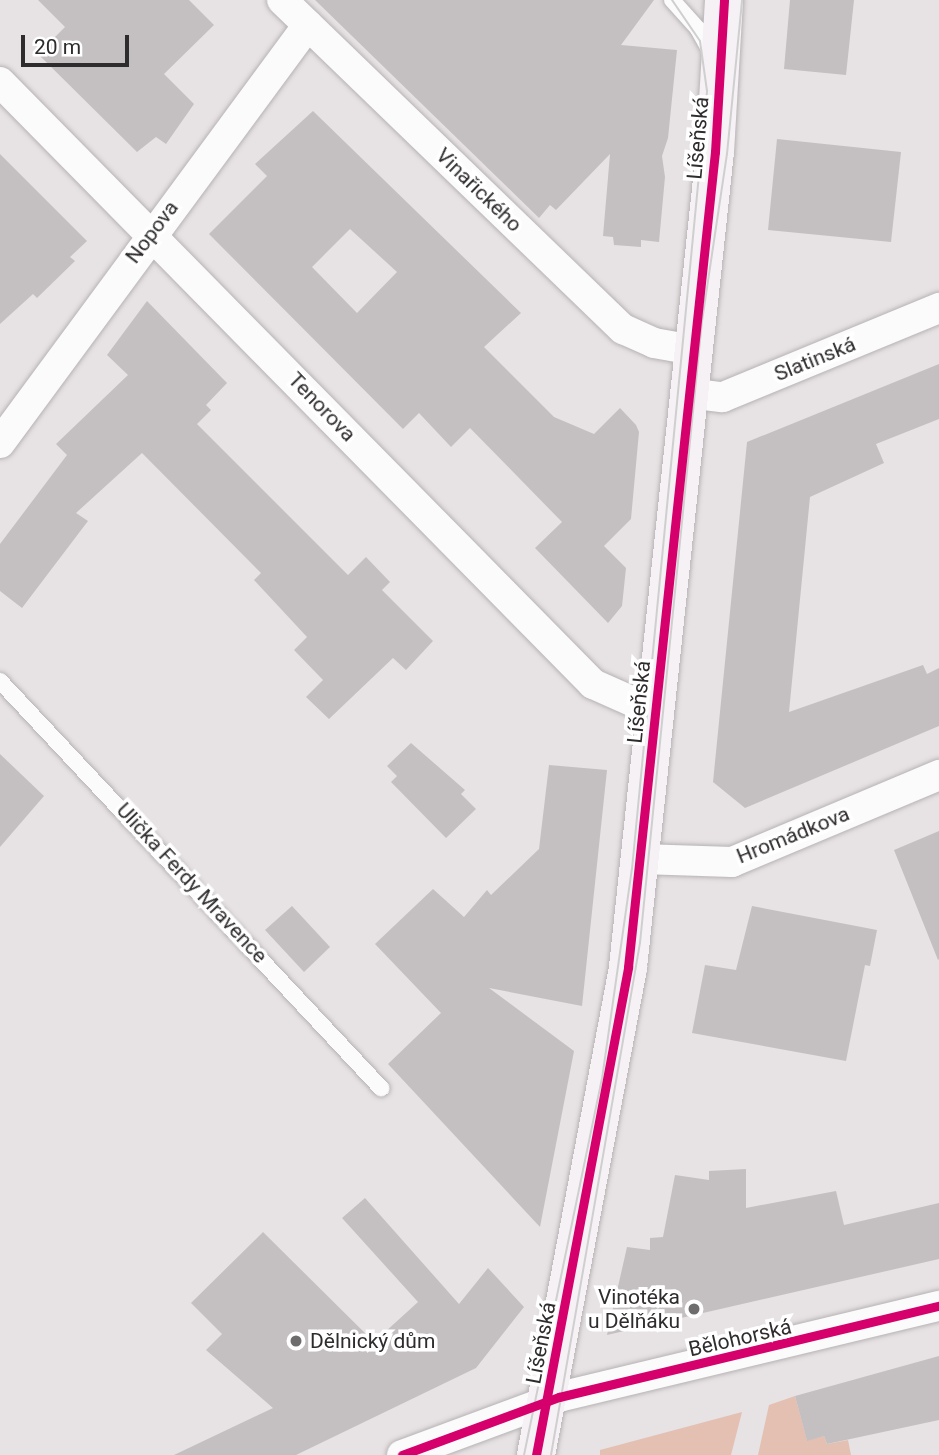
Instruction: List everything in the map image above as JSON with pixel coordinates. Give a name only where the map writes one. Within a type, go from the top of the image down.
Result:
[{"type":"street","name":"Vinařického","points":[[282,0],[623,328],[654,343],[693,350]]},
{"type":"street","name":"Líšeňská","points":[[537,1455],[611,1078],[641,859],[720,74],[724,0]]},
{"type":"street","name":"Nopova","points":[[0,443],[150,233],[308,26]]},
{"type":"street","name":"Tenorova","points":[[0,82],[593,684],[656,712]]},
{"type":"street","name":"Slatinská","points":[[688,393],[723,397],[939,308]]},
{"type":"street","name":"Hromádkova","points":[[641,859],[732,862],[939,775]]},
{"type":"street","name":"Bělohorská","points":[[402,1455],[548,1401],[939,1306]]},
{"type":"lane","points":[[672,0],[698,29],[720,74]]},
{"type":"lane","name":"Ulička Ferdy Mravence","points":[[0,681],[381,1088]]},
{"type":"shaded area","points":[[795,1396],[807,1440],[824,1436],[827,1444],[848,1440],[851,1455],[758,1455],[769,1405]]},
{"type":"shaded area","points":[[742,1412],[731,1455],[600,1455],[600,1450]]},
{"type":"building","points":[[38,0],[189,0],[214,25],[164,74],[194,104],[166,144],[156,137],[137,152],[38,54],[65,27]]},
{"type":"building","points":[[315,0],[654,0],[621,45],[677,50],[668,138],[662,156],[665,177],[659,242],[641,240],[641,247],[614,245],[613,237],[603,236],[610,154],[556,210],[550,205],[539,218]]},
{"type":"building","points":[[790,0],[854,0],[846,75],[784,69]]},
{"type":"building","points":[[313,111],[521,313],[484,347],[554,417],[594,434],[620,408],[636,425],[639,432],[631,519],[604,546],[626,568],[622,606],[608,623],[535,548],[562,522],[470,428],[451,447],[419,413],[403,429],[209,234],[267,176],[255,164]],"holes":[[[350,229],[397,272],[357,313],[312,267]]]},
{"type":"building","points":[[777,139],[901,152],[891,242],[768,230]]},
{"type":"building","points":[[0,154],[87,241],[70,257],[75,261],[37,298],[33,294],[0,324]]},
{"type":"building","points":[[147,301],[227,383],[206,405],[211,410],[197,424],[348,575],[366,557],[390,582],[382,590],[433,641],[406,670],[393,658],[329,719],[306,697],[323,680],[294,650],[307,637],[254,580],[261,573],[142,453],[76,513],[88,521],[22,608],[0,591],[0,544],[67,455],[56,444],[128,375],[107,355]]},
{"type":"building","points":[[939,364],[939,419],[876,444],[884,463],[810,497],[789,712],[923,665],[927,674],[939,668],[939,726],[745,808],[713,782],[747,442]]},
{"type":"building","points":[[411,743],[465,790],[461,794],[476,809],[446,838],[391,782],[397,776],[387,766]]},
{"type":"building","points":[[0,754],[44,796],[0,847]]},
{"type":"building","points":[[549,765],[607,770],[582,1006],[489,988],[574,1051],[540,1227],[388,1064],[441,1013],[375,944],[433,889],[464,917],[487,890],[491,895],[539,849]]},
{"type":"building","points":[[939,831],[939,959],[938,960],[894,850]]},
{"type":"building","points":[[292,906],[330,947],[304,972],[265,930]]},
{"type":"building","points":[[752,906],[877,930],[870,966],[865,965],[846,1061],[692,1033],[705,965],[736,970]]},
{"type":"building","points":[[746,1169],[746,1208],[836,1191],[844,1225],[939,1203],[939,1259],[607,1335],[627,1247],[650,1250],[650,1238],[663,1237],[675,1175],[709,1180],[709,1171]]},
{"type":"building","points":[[365,1198],[459,1304],[488,1268],[524,1307],[476,1368],[296,1455],[174,1455],[273,1408],[206,1350],[222,1334],[191,1303],[263,1232],[374,1342],[418,1302],[342,1218]]},
{"type":"building","points":[[939,1356],[939,1420],[827,1444],[824,1436],[807,1441],[795,1396]]},
{"type":"tram line","points":[[524,1455],[602,1079],[632,869],[707,91],[700,41],[672,0]]},
{"type":"tram line","points":[[551,1455],[640,943],[702,321],[727,154],[742,0]]},
{"type":"cycle path","points":[[536,1455],[628,967],[715,152],[724,0]]},
{"type":"cycle path","points":[[402,1455],[559,1397],[939,1306]]},
{"type":"place","name":"Vinotéka u Dělňáku","points":[[694,1309]]},
{"type":"place","name":"Dělnický dům","points":[[296,1341]]}]
